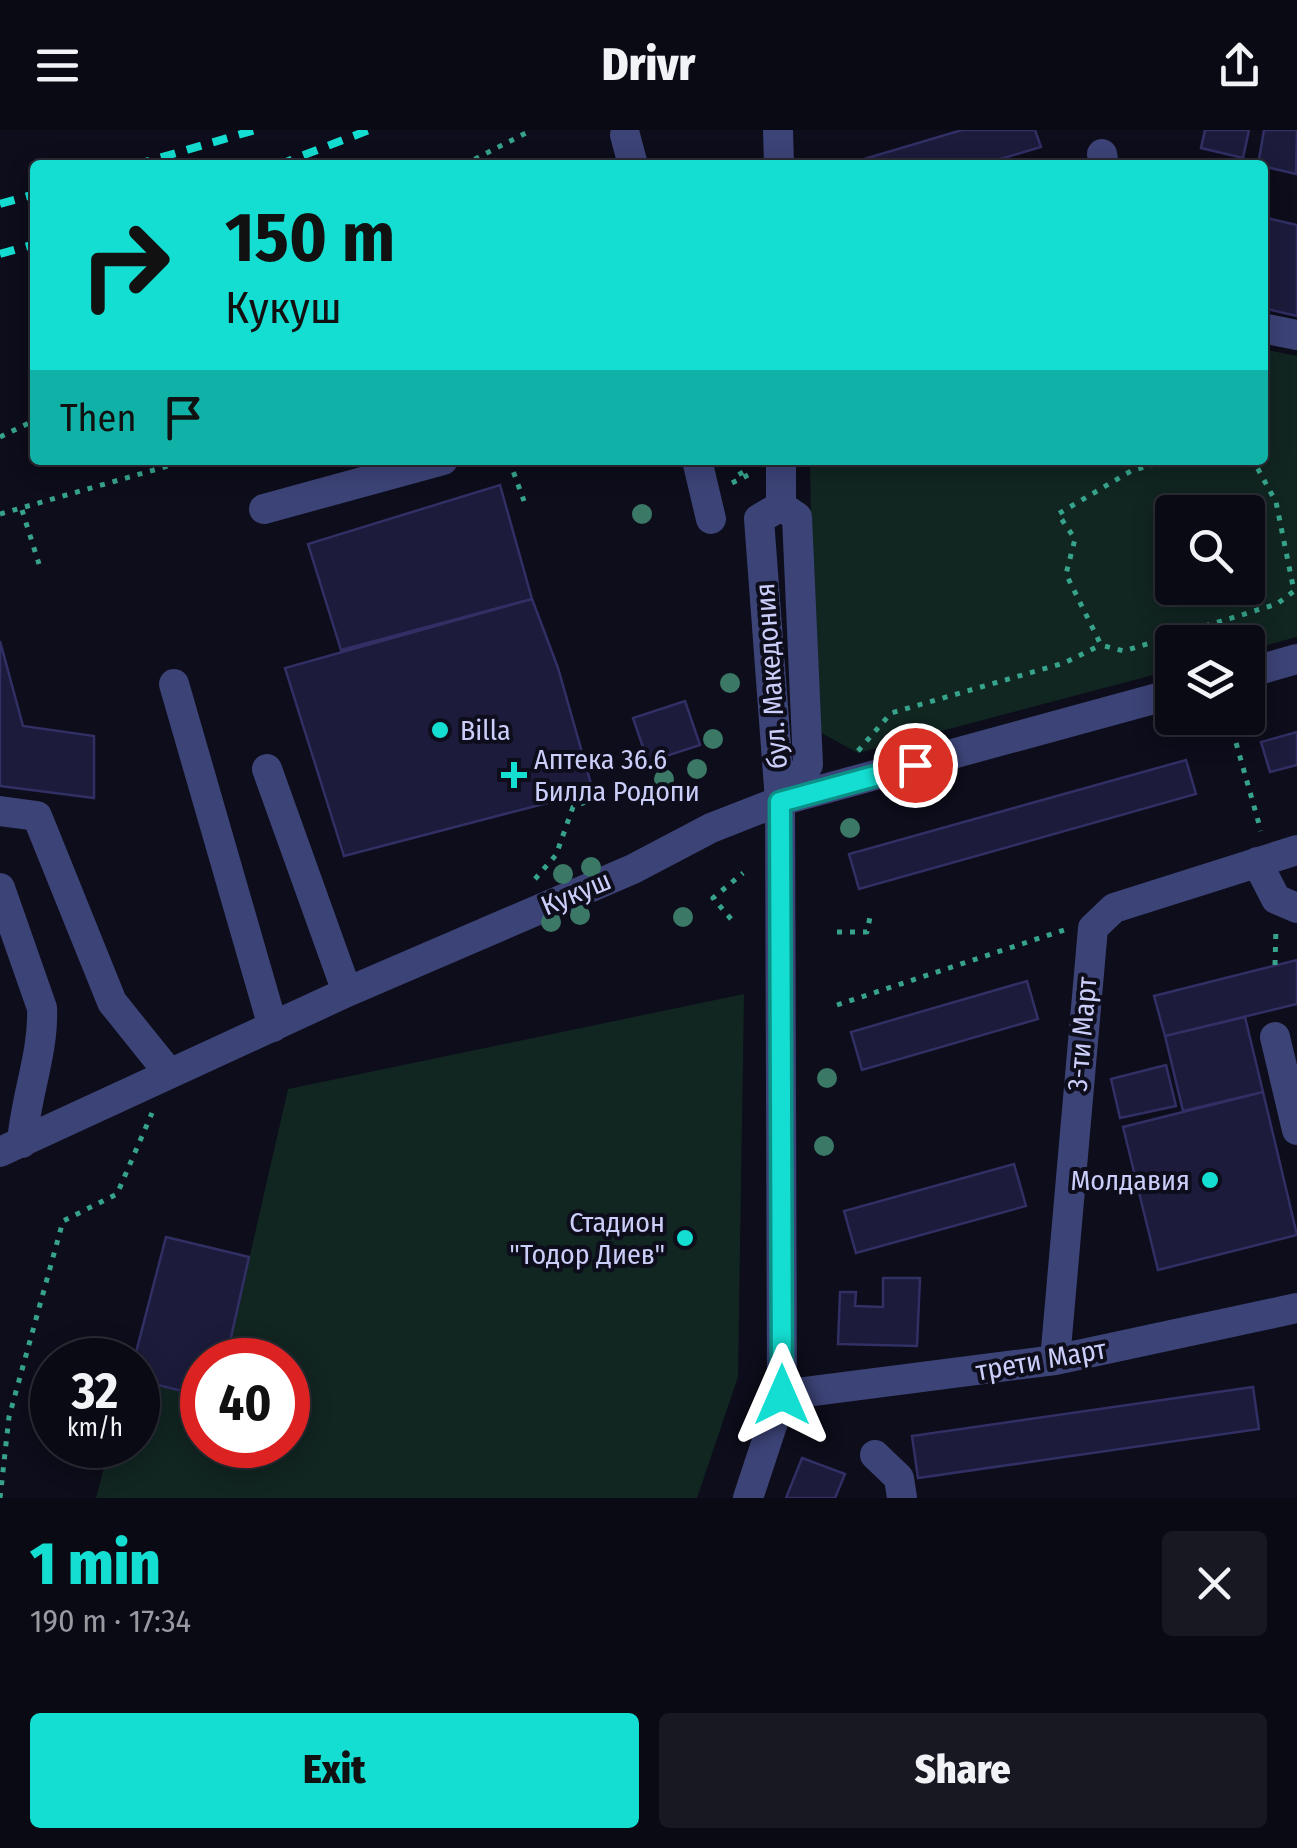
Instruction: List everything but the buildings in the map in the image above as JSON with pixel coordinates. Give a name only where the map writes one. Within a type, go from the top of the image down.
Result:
[{"type":"street","points":[[778,130],[778,160]]},
{"type":"street","points":[[1268,329],[1297,335]]},
{"type":"street","points":[[264,509],[425,465]]},
{"type":"street","points":[[698,465],[711,518]]},
{"type":"street","name":"бул. Македония","points":[[748,1498],[782,1395],[780,802],[760,520],[781,506],[781,465]]},
{"type":"street","points":[[1265,668],[1297,660]]},
{"type":"street","points":[[174,684],[272,1027]]},
{"type":"street","name":"Кукуш","points":[[11,1148],[347,992],[633,868],[711,828],[780,802],[1155,699]]},
{"type":"street","points":[[267,769],[347,992]]},
{"type":"street","points":[[0,811],[38,816],[112,1002],[169,1074]]},
{"type":"street","points":[[1102,916],[1130,902],[1274,857],[1276,899],[1297,908]]},
{"type":"street","points":[[0,888],[42,1008],[43,1026],[11,1148]]},
{"type":"street","name":"3-ти Март","points":[[1054,1360],[1089,943],[1102,916]]},
{"type":"street","points":[[1275,1038],[1297,1130]]},
{"type":"street","name":"трети Март","points":[[782,1395],[1054,1360],[1297,1308]]},
{"type":"street","points":[[875,1456],[899,1478],[902,1498]]},
{"type":"path","points":[[473,160],[532,130]]},
{"type":"path","points":[[0,437],[30,422]]},
{"type":"path","points":[[0,514],[172,465]]},
{"type":"path","points":[[511,465],[524,501]]},
{"type":"path","points":[[724,486],[747,478],[738,465]]},
{"type":"path","points":[[1101,645],[1066,574],[1075,539],[1058,514],[1130,471],[1151,465]]},
{"type":"path","points":[[852,758],[891,713],[1064,663],[1101,645],[1124,651],[1277,604],[1294,591],[1276,502],[1256,465]]},
{"type":"path","points":[[22,508],[40,564]]},
{"type":"path","points":[[1235,735],[1274,857]]},
{"type":"path","points":[[531,883],[556,856],[573,807],[597,797]]},
{"type":"path","points":[[730,919],[713,898],[743,873]]},
{"type":"path","points":[[837,932],[868,932],[871,912]]},
{"type":"path","points":[[837,1005],[1102,916]]},
{"type":"path","points":[[0,1498],[9,1417],[63,1221],[117,1194],[169,1074]]},
{"type":"green space","points":[[1268,350],[1297,356],[1297,637],[1265,645],[1265,625],[1155,625],[1155,674],[858,753],[814,729],[810,465],[1268,465]]},
{"type":"green space","points":[[744,994],[738,1377],[697,1498],[96,1498],[104,1468],[160,1468],[160,1386],[180,1390],[180,1468],[310,1468],[310,1338],[231,1338],[288,1089]]},
{"type":"railway","points":[[152,160],[255,130]]},
{"type":"railway","points":[[291,160],[369,130]]},
{"type":"railway","points":[[0,204],[30,195]]},
{"type":"railway","points":[[0,254],[30,245]]},
{"type":"place","name":"Billa","points":[[440,730]]},
{"type":"place","name":"Аптека 36.6 Билла Родопи","points":[[514,775]]},
{"type":"place","name":"Молдавия","points":[[1210,1180]]},
{"type":"place","name":"Стадион \"Тодор Диев\"","points":[[685,1238]]},
{"type":"route","points":[[782,1395],[780,802],[915,765]]}]
